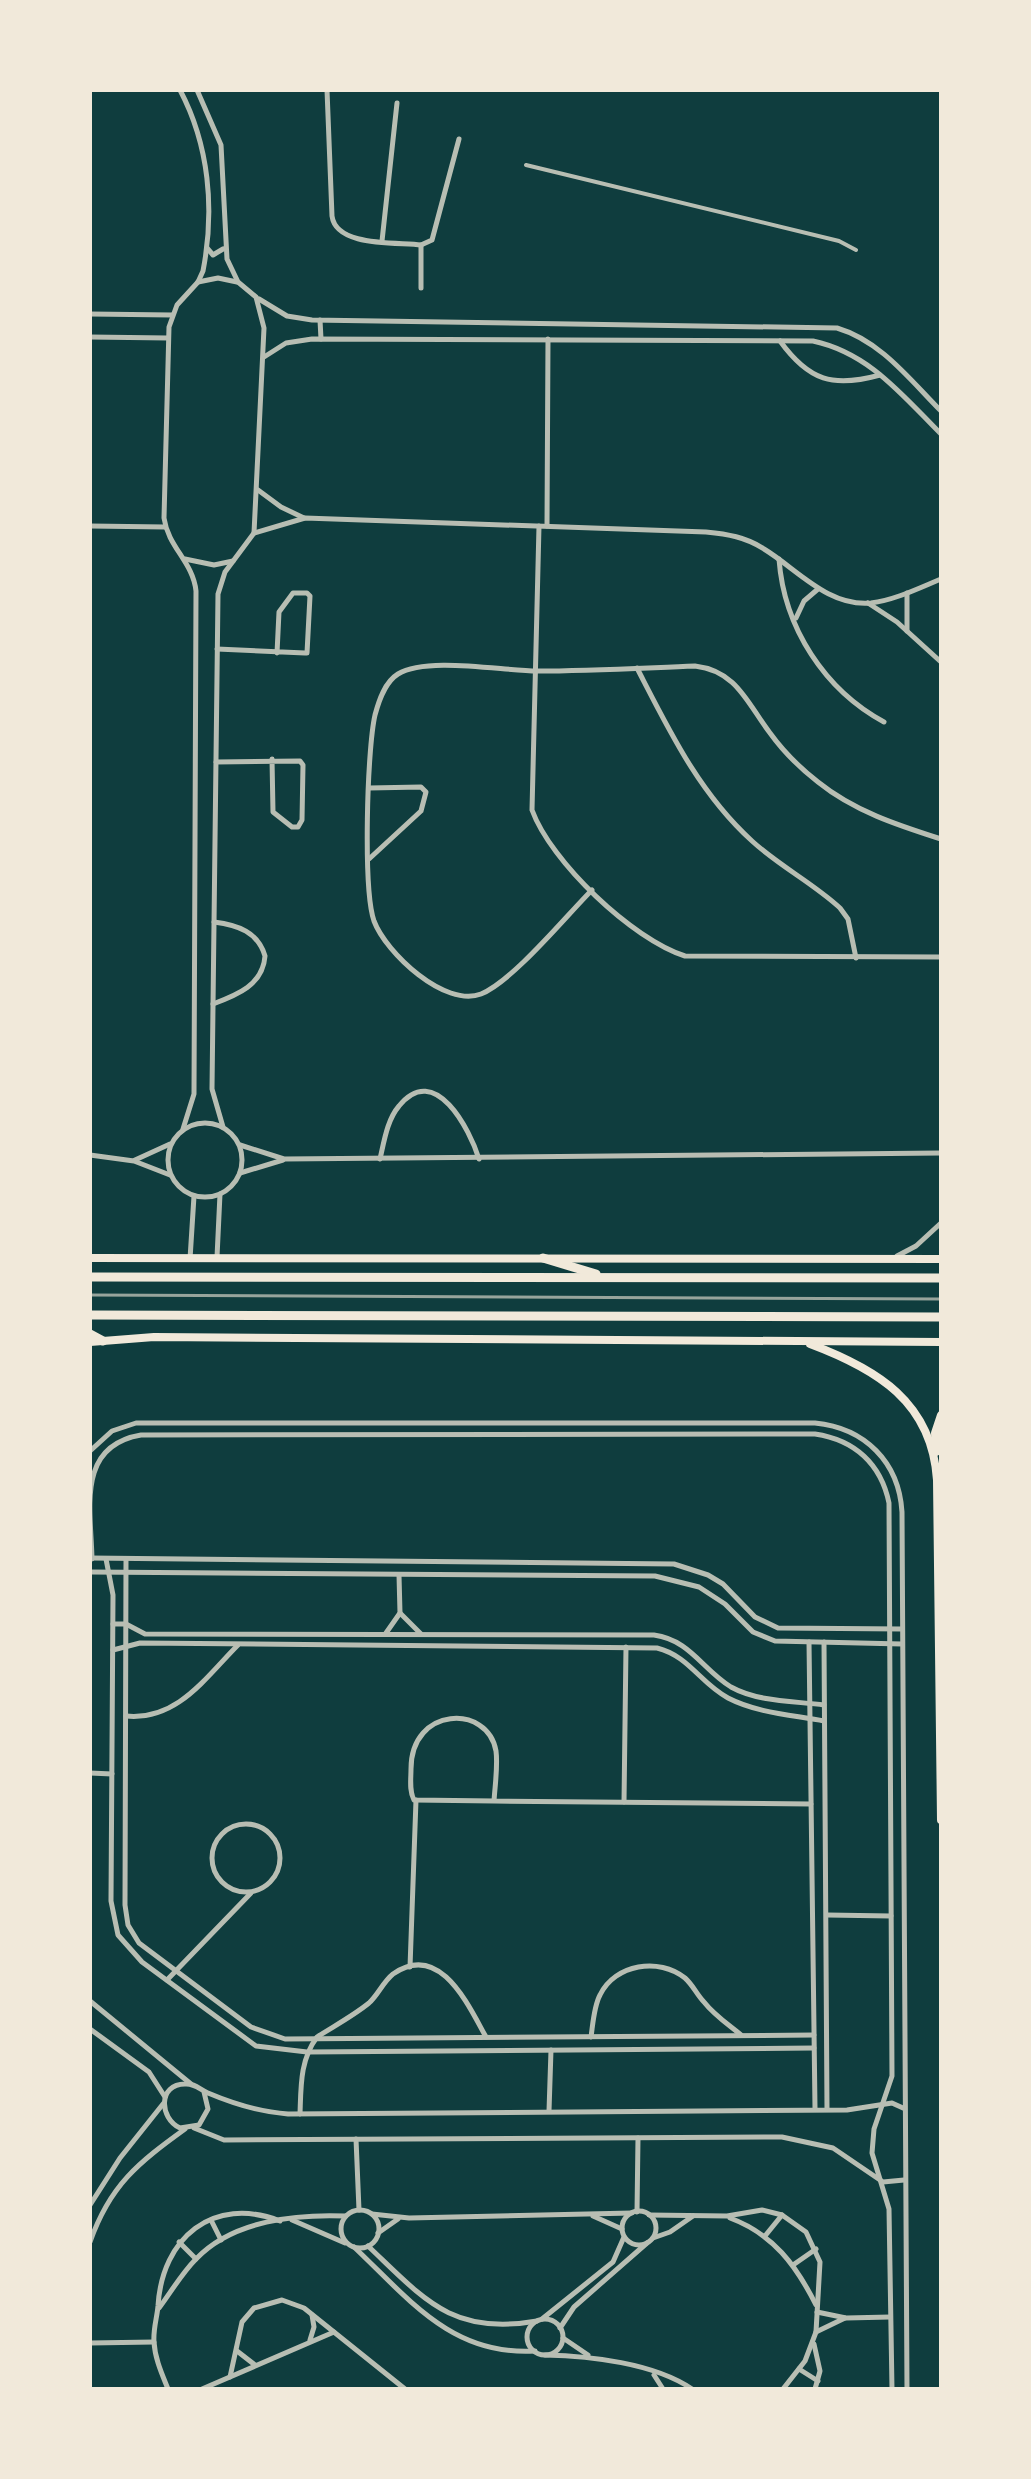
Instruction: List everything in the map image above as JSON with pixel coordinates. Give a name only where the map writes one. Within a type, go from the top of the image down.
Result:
[{"type":"highway","points":[[543,1258],[607,1277]]},
{"type":"highway","points":[[90,1277],[941,1278]]},
{"type":"highway","points":[[90,1315],[941,1317]]},
{"type":"main road","points":[[90,1258],[941,1259]]},
{"type":"main road","points":[[93,1341],[154,1337],[941,1342]]},
{"type":"main road","points":[[806,1343],[856,1362],[892,1387],[919,1421],[936,1468]]},
{"type":"main road","points":[[941,1415],[935,1433],[941,1820]]},
{"type":"street","points":[[180,90],[204,147],[207,184],[206,247],[198,282],[172,315],[168,338],[165,527],[172,546],[184,559],[195,579],[196,606],[194,1094],[183,1129],[171,1144],[168,1154],[171,1175],[176,1184],[194,1196],[220,1194]]},
{"type":"street","points":[[197,90],[221,145],[224,247],[238,282],[287,316],[320,320],[837,328],[867,339],[941,411]]},
{"type":"street","points":[[327,90],[333,224],[344,235],[421,245],[432,240],[459,139]]},
{"type":"street","points":[[382,241],[397,103]]},
{"type":"street","points":[[526,165],[839,241],[856,250]]},
{"type":"street","points":[[421,245],[421,288]]},
{"type":"street","points":[[206,247],[213,255],[224,247]]},
{"type":"street","points":[[198,282],[218,278],[238,282]]},
{"type":"street","points":[[256,297],[264,317],[254,533],[225,572],[218,594],[212,1089],[223,1127],[240,1145],[284,1159],[941,1153]]},
{"type":"street","points":[[90,314],[172,315]]},
{"type":"street","points":[[320,320],[321,339]]},
{"type":"street","points":[[90,337],[168,338]]},
{"type":"street","points":[[263,358],[286,343],[321,339],[813,341],[838,346],[881,375],[941,434]]},
{"type":"street","points":[[548,339],[532,810],[551,846],[592,890],[655,944],[685,956],[941,957]]},
{"type":"street","points":[[780,341],[798,362],[822,379],[844,384],[881,375]]},
{"type":"street","points":[[257,489],[281,507],[305,518]]},
{"type":"street","points":[[254,533],[305,518],[725,534],[746,539],[819,589],[868,603],[941,662]]},
{"type":"street","points":[[90,526],[165,527]]},
{"type":"street","points":[[184,559],[214,565],[234,561]]},
{"type":"street","points":[[779,559],[783,585],[815,661],[854,704],[884,722]]},
{"type":"street","points":[[868,603],[941,579]]},
{"type":"street","points":[[795,619],[804,601],[819,589]]},
{"type":"street","points":[[907,592],[907,632]]},
{"type":"street","points":[[217,649],[277,653],[309,651],[309,594],[293,593],[280,610],[277,653]]},
{"type":"street","points":[[592,890],[491,989],[476,996],[456,995],[435,988],[383,935],[373,918],[369,788],[375,717],[383,692],[395,676],[426,667],[535,671],[695,666],[725,675],[740,688],[776,741],[820,784],[861,809],[941,839]]},
{"type":"street","points":[[637,668],[682,753],[714,801],[767,854],[840,908],[848,919],[856,958]]},
{"type":"street","points":[[216,762],[272,759],[297,759],[303,765],[302,820],[298,827],[292,827],[273,812],[272,759]]},
{"type":"street","points":[[369,788],[421,787],[426,792],[421,811],[369,859]]},
{"type":"street","points":[[213,1004],[253,984],[260,976],[265,956],[252,935],[233,925],[214,922]]},
{"type":"street","points":[[380,1159],[398,1106],[408,1097],[428,1093],[446,1100],[455,1109],[469,1130],[479,1159]]},
{"type":"street","points":[[183,1129],[209,1123],[223,1127]]},
{"type":"street","points":[[134,1161],[171,1144]]},
{"type":"street","points":[[240,1145],[240,1173]]},
{"type":"street","points":[[90,1155],[134,1161],[171,1175]]},
{"type":"street","points":[[216,1259],[220,1194],[240,1173],[284,1159]]},
{"type":"street","points":[[190,1259],[194,1196]]},
{"type":"street","points":[[890,1259],[916,1246],[941,1223]]},
{"type":"street","points":[[90,1451],[112,1431],[136,1423],[829,1424],[867,1441],[886,1460],[898,1485],[902,1512],[907,2389]]},
{"type":"street","points":[[828,1436],[829,1424]]},
{"type":"street","points":[[892,2389],[889,2209],[878,2177],[872,2141],[892,2076],[889,1629],[886,1490],[865,1455],[828,1436],[141,1435],[117,1442],[99,1459],[93,1471],[91,1558],[674,1564],[715,1579],[755,1617],[778,1628],[889,1629],[902,1629]]},
{"type":"street","points":[[106,1559],[113,1624],[111,1901],[114,1924],[133,1954],[256,2046],[307,2052],[814,2048]]},
{"type":"street","points":[[126,1560],[126,1914],[139,1943],[262,2033],[285,2039],[814,2035]]},
{"type":"street","points":[[90,1572],[670,1578],[713,1595],[764,1638],[902,1644]]},
{"type":"street","points":[[385,1634],[400,1613],[399,1575]]},
{"type":"street","points":[[400,1613],[422,1634]]},
{"type":"street","points":[[113,1624],[126,1624],[145,1634],[668,1637],[691,1650],[720,1679],[743,1693],[824,1705]]},
{"type":"street","points":[[809,1642],[815,2108]]},
{"type":"street","points":[[824,1642],[827,2109]]},
{"type":"street","points":[[113,1650],[140,1643],[626,1647],[667,1650],[684,1659],[726,1697],[752,1708],[824,1721]]},
{"type":"street","points":[[126,1716],[148,1717],[180,1704],[239,1644]]},
{"type":"street","points":[[624,1802],[626,1647]]},
{"type":"street","points":[[494,1801],[496,1749],[491,1739],[474,1723],[452,1718],[430,1725],[415,1742],[411,1753],[411,1795],[416,1800],[494,1801],[811,1804]]},
{"type":"street","points":[[90,1773],[112,1774]]},
{"type":"street","points":[[410,1967],[416,1800]]},
{"type":"street","points":[[167,1980],[251,1892],[272,1881],[279,1867],[280,1851],[273,1836],[260,1827],[236,1825],[217,1839],[211,1861],[222,1883],[235,1891],[251,1892]]},
{"type":"street","points":[[827,1915],[891,1916]]},
{"type":"street","points":[[591,2037],[597,1998],[603,1989],[618,1975],[649,1966],[668,1969],[685,1979],[703,2002],[741,2036]]},
{"type":"street","points":[[300,2114],[307,2052],[317,2037],[371,2001],[393,1974],[410,1967],[434,1969],[447,1975],[486,2037]]},
{"type":"street","points":[[90,2001],[204,2092],[267,2112],[827,2109],[892,2103],[903,2108]]},
{"type":"street","points":[[90,2029],[149,2072],[164,2100],[169,2121],[224,2140],[799,2138],[841,2152],[890,2184],[904,2180]]},
{"type":"street","points":[[549,2111],[551,2050]]},
{"type":"street","points":[[90,2205],[120,2158],[164,2100],[179,2084],[192,2084]]},
{"type":"street","points":[[90,2242],[106,2205],[130,2172],[207,2115],[208,2103],[204,2092]]},
{"type":"street","points":[[560,2328],[619,2255],[625,2220],[635,2212],[638,2138]]},
{"type":"street","points":[[356,2139],[359,2210]]},
{"type":"street","points":[[158,2309],[196,2259],[221,2240],[250,2228],[304,2215],[346,2216],[359,2210],[399,2218],[593,2216],[635,2212],[727,2216],[762,2210],[782,2215],[799,2225],[816,2249],[820,2262],[813,2343],[799,2369],[783,2389]]},
{"type":"street","points":[[166,2389],[154,2342],[164,2267],[179,2242],[211,2220],[253,2214],[280,2221]]},
{"type":"street","points":[[372,2214],[378,2233]]},
{"type":"street","points":[[649,2215],[655,2226],[653,2238]]},
{"type":"street","points":[[535,2351],[527,2339],[529,2328],[602,2278],[653,2238],[679,2227],[693,2215]]},
{"type":"street","points":[[765,2236],[782,2215]]},
{"type":"street","points":[[346,2216],[341,2231],[352,2246],[425,2313],[454,2335],[480,2346],[535,2351],[545,2355],[589,2356],[673,2378],[692,2389]]},
{"type":"street","points":[[593,2216],[622,2229]]},
{"type":"street","points":[[727,2216],[765,2236],[793,2265],[816,2309],[846,2318],[890,2317]]},
{"type":"street","points":[[368,2246],[378,2233],[399,2218]]},
{"type":"street","points":[[211,2220],[221,2240]]},
{"type":"street","points":[[291,2220],[352,2246],[368,2246],[431,2305],[481,2323],[552,2321],[560,2328],[562,2338],[559,2348],[545,2355]]},
{"type":"street","points":[[624,2237],[634,2245],[647,2243]]},
{"type":"street","points":[[179,2242],[196,2259]]},
{"type":"street","points":[[793,2265],[816,2249]]},
{"type":"street","points":[[230,2377],[242,2322],[263,2303],[291,2301],[310,2312],[405,2389]]},
{"type":"street","points":[[425,2313],[431,2305]]},
{"type":"street","points":[[310,2312],[314,2327],[310,2341]]},
{"type":"street","points":[[816,2332],[846,2318]]},
{"type":"street","points":[[202,2389],[335,2332]]},
{"type":"street","points":[[562,2338],[589,2356]]},
{"type":"street","points":[[90,2343],[154,2342]]},
{"type":"street","points":[[813,2343],[820,2361],[815,2389]]},
{"type":"street","points":[[236,2350],[255,2365]]},
{"type":"street","points":[[799,2369],[818,2381]]},
{"type":"street","points":[[654,2374],[663,2389]]},
{"type":"railway","points":[[90,1295],[941,1299]]}]
